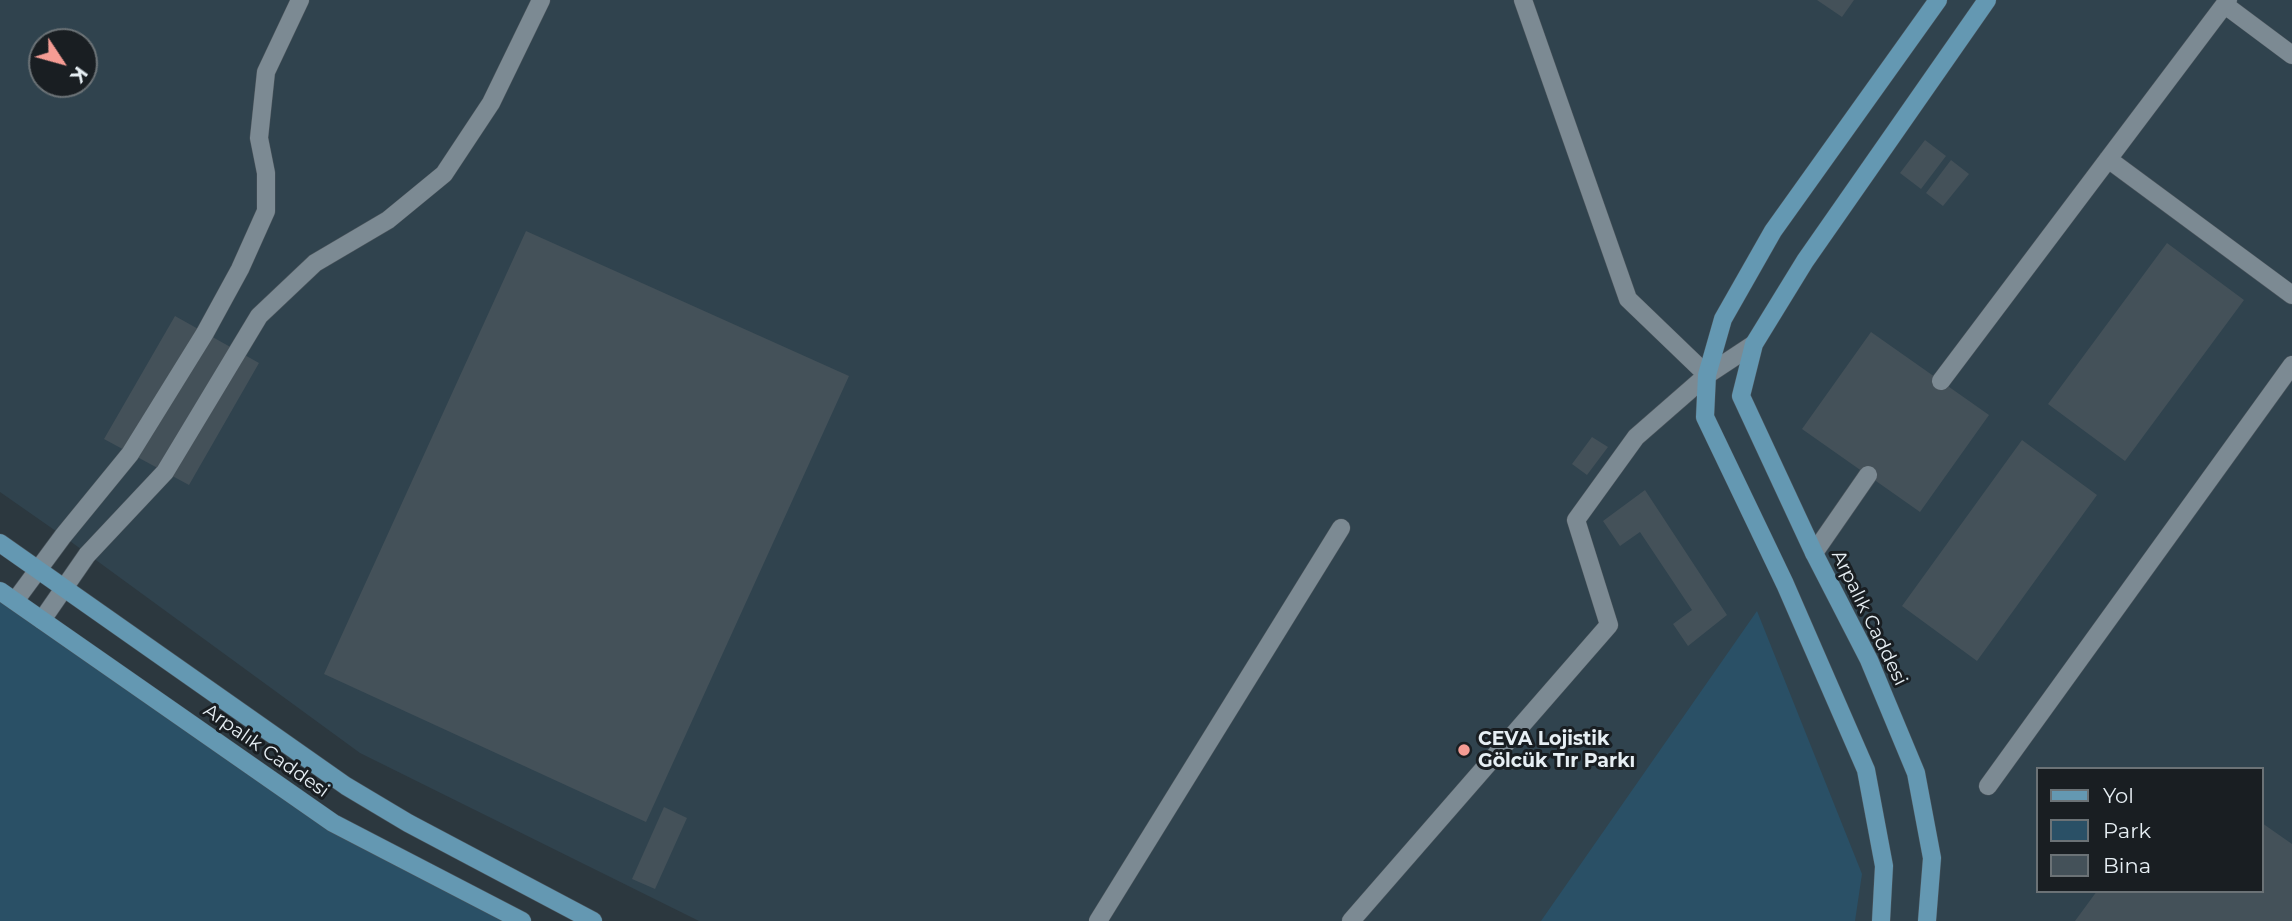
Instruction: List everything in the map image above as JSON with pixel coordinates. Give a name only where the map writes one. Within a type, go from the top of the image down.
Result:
[{"type":"main road","points":[[1881,921],[1884,866],[1866,770],[1785,584],[1705,416],[1707,375],[1723,319],[1773,231],[1938,0]]},
{"type":"main road","name":"Arpalık Caddesi","points":[[1927,921],[1931,858],[1916,773],[1869,660],[1814,553],[1741,396],[1754,344],[1805,261],[1987,0]]},
{"type":"main road","points":[[0,543],[345,786],[408,823],[593,921]]},
{"type":"main road","name":"Arpalık Caddesi","points":[[8,596],[333,822],[523,921]]},
{"type":"street","points":[[8,596],[38,570],[130,454],[205,333],[240,269],[266,211],[266,173],[259,138],[266,72],[300,0]]},
{"type":"street","points":[[42,620],[87,555],[165,472],[258,316],[316,262],[388,220],[444,174],[491,103],[541,0]]},
{"type":"street","points":[[1524,0],[1628,299],[1707,375]]},
{"type":"street","points":[[1941,381],[2227,3],[2292,55]]},
{"type":"street","points":[[2108,159],[2292,295]]},
{"type":"street","points":[[1351,921],[1609,625],[1576,520],[1636,438],[1707,375],[1754,344]]},
{"type":"street","points":[[1987,786],[2292,365]]},
{"type":"street","points":[[1814,553],[1868,475]]},
{"type":"street","points":[[1098,921],[1341,528]]},
{"type":"shaded area","points":[[0,0],[2292,0],[2292,921],[699,921],[360,753],[0,492]]},
{"type":"green space","points":[[0,590],[333,822],[522,921],[0,921]]},
{"type":"green space","points":[[1757,611],[1862,874],[1855,921],[1541,921]]},
{"type":"building","points":[[1817,0],[1854,0],[1842,17]]},
{"type":"building","points":[[1925,140],[1946,156],[1921,189],[1900,173]]},
{"type":"building","points":[[1951,160],[1969,174],[1943,206],[1926,193]]},
{"type":"building","points":[[526,231],[849,376],[646,822],[324,674]]},
{"type":"building","points":[[2167,243],[2244,300],[2125,461],[2048,404]]},
{"type":"building","points":[[175,316],[259,363],[189,485],[104,439]]},
{"type":"building","points":[[1871,332],[1989,415],[1920,512],[1802,429]]},
{"type":"building","points":[[1592,437],[1608,447],[1587,475],[1572,464]]},
{"type":"building","points":[[2022,440],[2097,495],[1977,661],[1902,606]]},
{"type":"building","points":[[1645,490],[1727,615],[1688,646],[1673,624],[1692,610],[1640,532],[1620,546],[1603,521]]},
{"type":"building","points":[[664,807],[687,818],[655,889],[632,879]]},
{"type":"building","points":[[2264,824],[2292,844],[2292,921],[2075,921],[2096,893],[2264,893]]},
{"type":"place","name":"CEVA Lojistik Gölcük Tır Parkı","points":[[1464,750]]}]
